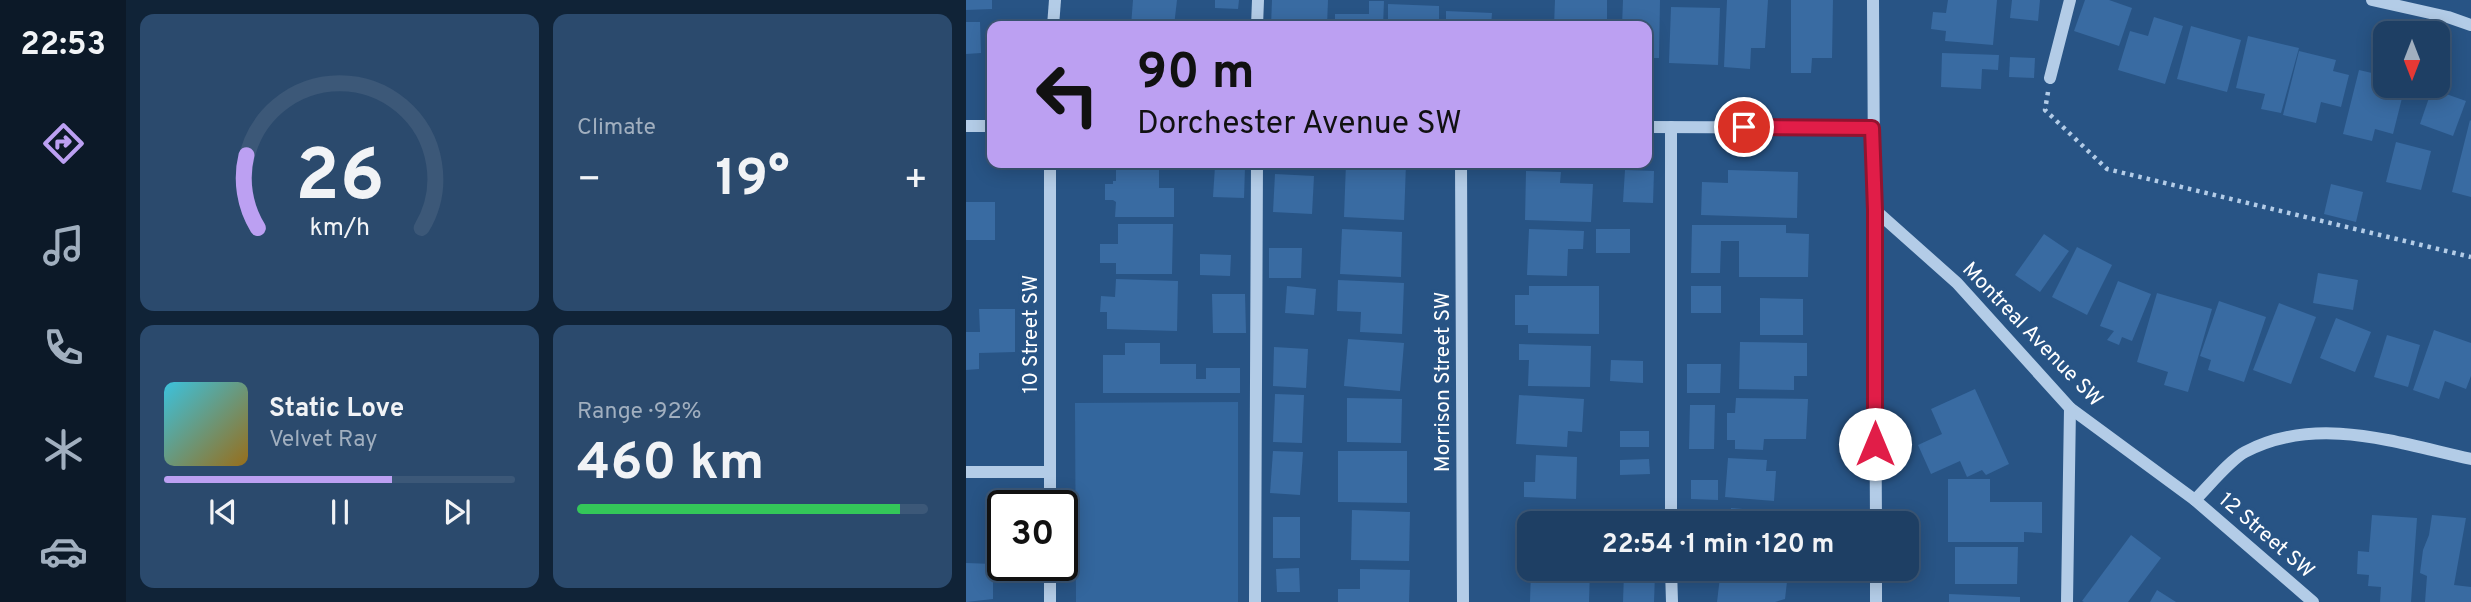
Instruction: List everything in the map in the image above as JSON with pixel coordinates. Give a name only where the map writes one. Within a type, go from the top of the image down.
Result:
[{"type":"street","points":[[1053,21],[1055,0]]},
{"type":"street","points":[[1258,0],[1258,21]]},
{"type":"street","points":[[1873,0],[1876,511]]},
{"type":"street","points":[[2050,78],[2070,0]]},
{"type":"street","points":[[2372,0],[2448,17],[2471,25]]},
{"type":"street","points":[[966,126],[987,126]]},
{"type":"street","points":[[1652,127],[1872,128]]},
{"type":"street","points":[[1671,127],[1671,511]]},
{"type":"street","name":"10 Street SW","points":[[1050,490],[1051,168]]},
{"type":"street","points":[[1255,602],[1257,168]]},
{"type":"street","name":"Morrison Street SW","points":[[1461,168],[1463,602]]},
{"type":"street","name":"Montreal Avenue SW","points":[[1875,210],[1957,283],[2070,408],[2195,500]]},
{"type":"street","points":[[2067,602],[2070,408]]},
{"type":"street","points":[[2195,500],[2243,453],[2280,438],[2313,432],[2361,435],[2471,459]]},
{"type":"street","points":[[966,472],[1050,472]]},
{"type":"street","name":"12 Street SW","points":[[2195,500],[2313,602]]},
{"type":"street","points":[[1050,581],[1050,602]]},
{"type":"street","points":[[1671,581],[1671,602]]},
{"type":"street","points":[[1876,581],[1876,602]]},
{"type":"path","points":[[2050,78],[2045,110],[2107,169],[2471,257]]},
{"type":"shaded area","points":[[1238,402],[1238,602],[1076,602],[1078,490],[1075,490],[1075,403]]},
{"type":"building","points":[[966,0],[992,0],[992,9],[966,10]]},
{"type":"building","points":[[1133,0],[1177,0],[1175,21],[1131,21]]},
{"type":"building","points":[[1215,0],[1239,0],[1238,9],[1215,8]]},
{"type":"building","points":[[1272,0],[1328,0],[1327,21],[1271,21]]},
{"type":"building","points":[[1555,0],[1607,0],[1607,21],[1554,21]]},
{"type":"building","points":[[1623,0],[1660,0],[1659,58],[1652,58],[1652,21],[1622,21]]},
{"type":"building","points":[[1727,0],[1768,0],[1765,48],[1751,48],[1750,69],[1724,67]]},
{"type":"building","points":[[1791,0],[1833,0],[1832,58],[1812,58],[1811,73],[1791,73]]},
{"type":"building","points":[[1948,0],[1997,0],[1993,45],[1945,41],[1946,31],[1931,29],[1933,12],[1946,13]]},
{"type":"building","points":[[2012,0],[2040,0],[2038,21],[2010,18]]},
{"type":"building","points":[[2085,0],[2109,0],[2132,8],[2119,46],[2074,31]]},
{"type":"building","points":[[1369,1],[1384,1],[1383,21],[1335,21],[1335,14],[1369,14]]},
{"type":"building","points":[[1388,4],[1439,6],[1439,21],[1388,21]]},
{"type":"building","points":[[1671,7],[1720,8],[1718,65],[1669,63]]},
{"type":"building","points":[[1446,11],[1492,13],[1491,21],[1446,21]]},
{"type":"building","points":[[2154,17],[2183,26],[2165,84],[2118,70],[2130,31],[2148,36]]},
{"type":"building","points":[[1500,19],[1546,19],[1546,21]]},
{"type":"building","points":[[966,22],[980,22],[981,53],[966,54]]},
{"type":"building","points":[[2191,26],[2241,40],[2227,92],[2177,79]]},
{"type":"building","points":[[2248,36],[2299,48],[2281,113],[2261,109],[2265,94],[2236,88]]},
{"type":"building","points":[[2299,51],[2336,60],[2333,71],[2349,75],[2341,107],[2321,102],[2316,123],[2283,115]]},
{"type":"building","points":[[1942,53],[1999,55],[1998,70],[1982,69],[1981,89],[1941,87]]},
{"type":"building","points":[[2010,57],[2035,58],[2034,78],[2009,77]]},
{"type":"building","points":[[2359,70],[2373,73],[2373,98],[2402,98],[2393,134],[2375,129],[2372,141],[2343,134]]},
{"type":"building","points":[[2450,95],[2466,101],[2453,136],[2420,124],[2429,98],[2450,98]]},
{"type":"building","points":[[2471,121],[2471,197],[2452,192]]},
{"type":"building","points":[[2396,142],[2431,151],[2421,190],[2386,182]]},
{"type":"building","points":[[1116,168],[1159,168],[1159,188],[1174,188],[1174,217],[1115,217],[1116,202],[1105,200],[1105,184],[1113,184],[1113,181],[1116,181]]},
{"type":"building","points":[[1215,168],[1245,168],[1244,198],[1213,197]]},
{"type":"building","points":[[1346,168],[1406,168],[1404,220],[1344,217]]},
{"type":"building","points":[[1625,170],[1654,171],[1653,203],[1623,202]]},
{"type":"building","points":[[1728,170],[1798,172],[1797,218],[1701,215],[1702,182],[1728,183]]},
{"type":"building","points":[[1526,171],[1561,172],[1560,183],[1593,184],[1591,222],[1525,220]]},
{"type":"building","points":[[1275,174],[1314,176],[1312,214],[1273,212]]},
{"type":"building","points":[[2331,184],[2363,192],[2356,222],[2324,214]]},
{"type":"building","points":[[966,202],[995,202],[995,240],[966,240]]},
{"type":"building","points":[[1118,224],[1173,224],[1172,274],[1116,274],[1116,263],[1100,263],[1100,244],[1118,244]]},
{"type":"building","points":[[1692,225],[1786,225],[1786,233],[1809,234],[1808,277],[1739,277],[1739,241],[1721,241],[1720,273],[1691,273]]},
{"type":"building","points":[[1342,229],[1402,232],[1401,277],[1340,274]]},
{"type":"building","points":[[1529,229],[1584,231],[1583,249],[1568,249],[1567,276],[1527,275]]},
{"type":"building","points":[[1596,229],[1630,229],[1630,253],[1596,253]]},
{"type":"building","points":[[2044,234],[2069,251],[2040,292],[2015,275]]},
{"type":"building","points":[[2077,247],[2112,265],[2087,315],[2052,297]]},
{"type":"building","points":[[1269,248],[1302,248],[1301,278],[1269,278]]},
{"type":"building","points":[[1200,254],[1231,255],[1230,276],[1200,275]]},
{"type":"building","points":[[2318,273],[2358,280],[2353,310],[2313,303]]},
{"type":"building","points":[[1116,279],[1178,281],[1177,331],[1107,329],[1107,312],[1100,312],[1101,296],[1115,297]]},
{"type":"building","points":[[1338,280],[1404,283],[1402,334],[1360,332],[1361,312],[1337,311]]},
{"type":"building","points":[[2118,281],[2151,294],[2132,341],[2122,337],[2119,345],[2107,340],[2114,331],[2100,326]]},
{"type":"building","points":[[1287,286],[1316,289],[1314,315],[1285,313]]},
{"type":"building","points":[[1529,286],[1599,286],[1599,334],[1528,333],[1528,325],[1515,325],[1515,295],[1529,295]]},
{"type":"building","points":[[1691,286],[1721,286],[1721,313],[1691,313]]},
{"type":"building","points":[[2157,293],[2212,309],[2188,392],[2164,385],[2168,372],[2137,362]]},
{"type":"building","points":[[1212,294],[1245,294],[1246,333],[1213,333]]},
{"type":"building","points":[[1760,298],[1803,299],[1803,335],[1760,335]]},
{"type":"building","points":[[2219,301],[2266,317],[2244,382],[2208,370],[2211,360],[2200,356]]},
{"type":"building","points":[[2279,303],[2316,317],[2291,384],[2253,370]]},
{"type":"building","points":[[979,309],[1015,309],[1015,352],[979,353],[979,369],[966,370],[966,332],[980,332]]},
{"type":"building","points":[[2336,318],[2371,332],[2355,372],[2320,358]]},
{"type":"building","points":[[2434,330],[2471,343],[2471,376],[2466,389],[2445,381],[2439,399],[2413,390]]},
{"type":"building","points":[[2387,335],[2420,345],[2408,387],[2374,377]]},
{"type":"building","points":[[1348,339],[1404,343],[1400,391],[1344,386]]},
{"type":"building","points":[[1740,342],[1807,343],[1807,376],[1794,376],[1794,390],[1739,389]]},
{"type":"building","points":[[1125,343],[1160,343],[1160,364],[1196,364],[1196,379],[1206,379],[1206,368],[1240,368],[1240,393],[1103,393],[1103,355],[1125,355]]},
{"type":"building","points":[[1519,344],[1591,346],[1590,387],[1528,386],[1529,360],[1519,360]]},
{"type":"building","points":[[1274,347],[1308,349],[1306,388],[1273,386]]},
{"type":"building","points":[[1611,360],[1643,361],[1643,383],[1610,381]]},
{"type":"building","points":[[1687,364],[1721,364],[1720,393],[1687,393]]},
{"type":"building","points":[[1975,389],[2009,464],[1986,475],[1982,470],[1967,477],[1960,461],[1931,474],[1918,445],[1942,434],[1931,409]]},
{"type":"building","points":[[1275,394],[1304,395],[1302,443],[1273,442]]},
{"type":"building","points":[[1519,395],[1584,399],[1582,432],[1568,431],[1567,447],[1516,444]]},
{"type":"building","points":[[1347,398],[1402,399],[1401,443],[1347,442]]},
{"type":"building","points":[[1736,398],[1808,399],[1806,439],[1764,439],[1763,450],[1735,449],[1735,440],[1727,440],[1727,413],[1735,413]]},
{"type":"building","points":[[1690,405],[1715,405],[1714,449],[1689,449]]},
{"type":"building","points":[[1620,431],[1649,431],[1649,447],[1620,447]]},
{"type":"building","points":[[1273,451],[1303,452],[1300,495],[1270,493]]},
{"type":"building","points":[[1338,451],[1407,451],[1407,503],[1338,502]]},
{"type":"building","points":[[1536,455],[1577,457],[1576,499],[1524,497],[1524,482],[1535,482]]},
{"type":"building","points":[[1728,458],[1767,460],[1766,471],[1776,471],[1774,501],[1725,497]]},
{"type":"building","points":[[1649,459],[1650,474],[1620,475],[1620,460]]},
{"type":"building","points":[[1948,479],[1990,479],[1990,502],[2042,502],[2042,533],[2024,532],[2024,542],[1948,542]]},
{"type":"building","points":[[1691,480],[1718,480],[1718,500],[1691,499]]},
{"type":"building","points":[[1731,508],[1766,511],[1731,511]]},
{"type":"building","points":[[1352,510],[1410,512],[1409,561],[1351,560]]},
{"type":"building","points":[[2372,515],[2417,518],[2411,602],[2380,602],[2381,587],[2368,586],[2369,575],[2357,574],[2358,551],[2369,552]]},
{"type":"building","points":[[2432,515],[2466,518],[2454,585],[2471,587],[2471,602],[2425,602],[2427,576],[2420,573]]},
{"type":"building","points":[[1273,517],[1300,517],[1300,558],[1273,558]]},
{"type":"building","points":[[2131,535],[2161,558],[2128,602],[2082,601]]},
{"type":"building","points":[[1955,547],[2018,547],[2017,584],[1955,584]]},
{"type":"building","points":[[966,563],[987,564],[987,581],[993,581],[993,599],[966,602]]},
{"type":"building","points":[[1299,568],[1300,592],[1277,592],[1276,569]]},
{"type":"building","points":[[1360,569],[1410,570],[1409,602],[1338,602],[1338,589],[1360,589]]},
{"type":"building","points":[[1531,581],[1590,581],[1589,602],[1530,602]]},
{"type":"building","points":[[1624,581],[1655,581],[1654,602],[1623,602]]},
{"type":"building","points":[[1720,581],[1787,581],[1785,599],[1775,602],[1717,602]]},
{"type":"building","points":[[2157,590],[2176,602],[2150,602]]},
{"type":"building","points":[[1949,594],[2020,597],[2020,602],[1949,602]]},
{"type":"route","points":[[1744,127],[1872,128],[1875,210],[1875,444]]}]
